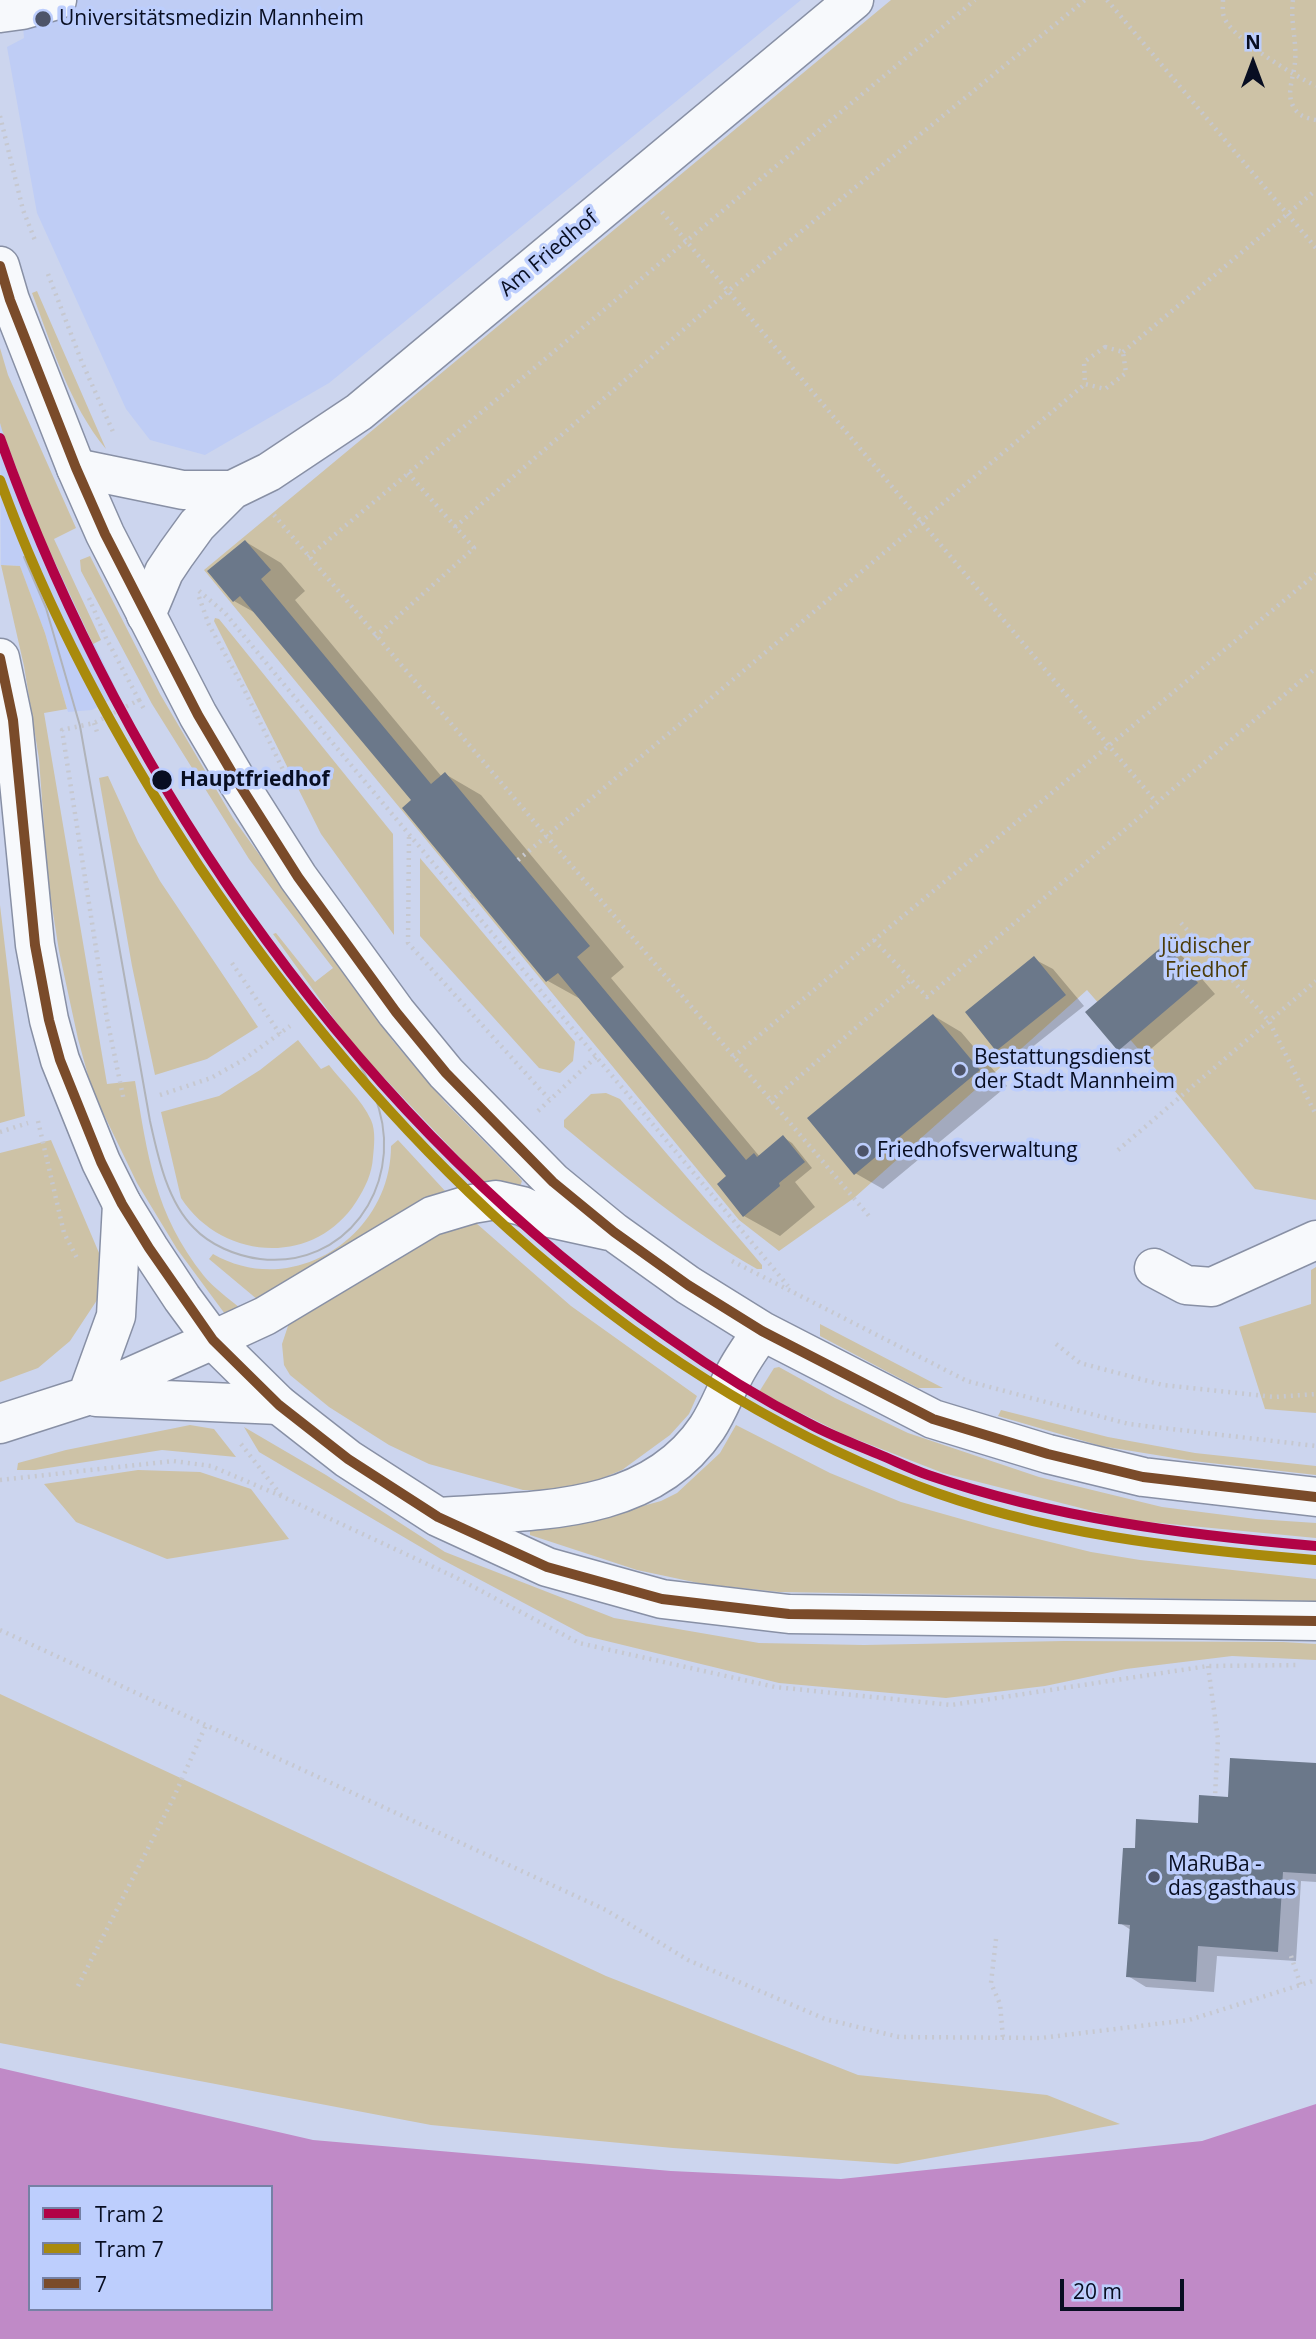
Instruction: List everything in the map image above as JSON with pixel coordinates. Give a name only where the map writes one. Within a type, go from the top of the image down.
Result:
[{"type":"main road","points":[[0,13],[57,0]]},
{"type":"main road","name":"Am Friedhof","points":[[146,615],[163,572],[176,554],[197,526],[240,487],[359,412],[636,181],[838,5]]},
{"type":"main road","points":[[0,266],[10,300],[76,468],[129,585],[198,715],[298,877],[396,1012],[446,1073],[553,1182],[614,1232],[762,1331],[933,1419],[1048,1454],[1143,1477],[1316,1497]]},
{"type":"main road","points":[[76,468],[183,489],[240,487]]},
{"type":"main road","points":[[0,658],[13,720],[35,945],[49,1020],[83,1121],[122,1204],[181,1298],[214,1340],[279,1405],[348,1459],[438,1517],[547,1567],[662,1599],[789,1614],[1316,1622]]},
{"type":"main road","points":[[0,1424],[87,1396],[265,1316],[432,1216],[496,1200],[522,1206],[545,1217],[614,1232]]},
{"type":"main road","points":[[87,1396],[116,1316],[122,1204]]},
{"type":"main road","points":[[1154,1268],[1186,1284],[1212,1287],[1316,1240]]},
{"type":"main road","points":[[438,1517],[573,1507],[612,1497],[649,1481],[682,1457],[706,1430],[724,1400],[731,1381],[762,1331]]},
{"type":"main road","points":[[87,1396],[279,1405]]},
{"type":"path","points":[[308,557],[975,0]]},
{"type":"path","points":[[455,527],[727,292],[1085,0]]},
{"type":"path","points":[[1107,0],[1316,248]]},
{"type":"path","points":[[1223,0],[1224,18],[1243,39],[1293,74],[1316,86]]},
{"type":"path","points":[[1293,0],[1291,17],[1295,63],[1291,103],[1295,111],[1305,118],[1316,120]]},
{"type":"path","points":[[0,116],[23,210],[38,247]]},
{"type":"path","points":[[636,181],[1156,802]]},
{"type":"path","points":[[1123,352],[1316,190]]},
{"type":"path","points":[[47,272],[81,360],[135,481]]},
{"type":"path","points":[[1085,384],[1084,362],[1105,346],[1123,352]]},
{"type":"path","points":[[1085,384],[1105,389],[1126,373],[1123,352]]},
{"type":"path","points":[[518,860],[1085,384]]},
{"type":"path","points":[[375,637],[474,548],[407,472]]},
{"type":"path","points":[[240,487],[308,557],[869,1216]]},
{"type":"path","points":[[733,1057],[1316,574]]},
{"type":"path","points":[[291,787],[243,687],[209,625],[195,587],[225,613],[791,1289]]},
{"type":"path","points":[[874,940],[927,996],[1316,668]]},
{"type":"path","points":[[139,699],[144,709]]},
{"type":"path","points":[[94,723],[97,732]]},
{"type":"path","points":[[72,728],[62,730],[107,1019],[124,1102]]},
{"type":"path","points":[[409,836],[408,943],[549,1099]]},
{"type":"path","points":[[466,902],[474,895]]},
{"type":"path","points":[[1181,923],[1269,1021],[1316,1115]]},
{"type":"path","points":[[398,950],[408,943]]},
{"type":"path","points":[[232,963],[280,1034]]},
{"type":"path","points":[[770,1101],[911,980]]},
{"type":"path","points":[[1118,1150],[1316,981]]},
{"type":"path","points":[[160,1095],[211,1078],[243,1060],[290,1026]]},
{"type":"path","points":[[538,1111],[597,1056]]},
{"type":"path","points":[[529,1102],[548,1120]]},
{"type":"path","points":[[0,1132],[28,1123]]},
{"type":"path","points":[[722,1256],[967,1381],[1129,1424],[1316,1446]]},
{"type":"path","points":[[1056,1344],[1080,1363],[1163,1385],[1274,1397],[1316,1394]]},
{"type":"path","points":[[0,1630],[606,1910],[688,1960],[825,2019],[899,2038],[1041,2038],[1189,2020],[1316,1980]]},
{"type":"path","points":[[1208,1666],[1218,1739],[1215,1796]]},
{"type":"path","points":[[78,1986],[173,1799],[206,1725]]},
{"type":"path","points":[[996,1939],[991,1983],[1000,2004],[1003,2038]]},
{"type":"path","points":[[1291,1956],[1301,1986]]},
{"type":"shaded area","points":[[21,0],[801,0],[329,383],[205,455],[150,440],[126,409],[37,213],[7,47],[24,38]]},
{"type":"shaded area","points":[[0,423],[39,528],[119,695],[92,710],[68,712],[45,633],[20,566],[1,565]]},
{"type":"shaded area","points":[[0,2068],[313,2140],[671,2171],[841,2179],[1202,2141],[1316,2104],[1316,2339],[0,2339]]},
{"type":"green space","name":"Hauptfriedhof","points":[[891,0],[1316,0],[1316,1200],[1255,1189],[1087,990],[854,1198],[779,1251],[739,1220],[204,570]]},
{"type":"green space","points":[[37,291],[106,449],[93,432],[63,375],[32,293]]},
{"type":"green space","points":[[0,348],[8,375],[76,528],[54,539],[101,640],[93,644],[39,528],[2,430]]},
{"type":"green space","points":[[90,556],[160,694],[233,818],[393,1041],[445,1102],[519,1177],[522,1181],[519,1189],[487,1186],[352,1044],[273,934],[276,933],[315,982],[333,968],[249,859],[152,704],[81,571],[80,560]]},
{"type":"green space","points":[[1,565],[20,566],[45,633],[67,709],[44,713],[107,1084],[135,1081],[149,1159],[164,1206],[187,1253],[204,1276],[240,1308],[225,1314],[177,1249],[137,1183],[92,1090],[59,951],[48,881],[39,759],[24,666]]},
{"type":"green space","points":[[215,618],[219,619],[393,834],[394,935],[321,834],[214,621]]},
{"type":"green space","points":[[108,776],[138,842],[160,881],[258,1027],[207,1059],[155,1075],[132,966],[99,778]]},
{"type":"green space","points":[[420,858],[575,1042],[573,1061],[560,1073],[539,1068],[420,936]]},
{"type":"green space","points":[[0,905],[25,1116],[0,1123]]},
{"type":"green space","points":[[298,1040],[321,1069],[329,1065],[367,1113],[373,1124],[374,1134],[371,1169],[356,1202],[338,1223],[317,1238],[293,1246],[268,1248],[243,1244],[220,1234],[199,1219],[181,1198],[161,1112],[219,1096],[260,1070]]},
{"type":"green space","points":[[606,1093],[620,1099],[762,1265],[762,1269],[757,1269],[731,1254],[682,1220],[564,1127],[564,1120],[591,1094]]},
{"type":"green space","points":[[51,1140],[105,1267],[105,1288],[70,1341],[38,1368],[0,1382],[0,1153]]},
{"type":"green space","points":[[398,1140],[447,1193],[258,1300],[209,1259],[213,1254],[244,1266],[275,1269],[304,1264],[332,1251],[356,1232],[374,1207],[387,1178],[391,1146]]},
{"type":"green space","points":[[467,1222],[476,1223],[571,1306],[697,1396],[689,1414],[670,1435],[622,1470],[593,1482],[558,1490],[523,1490],[429,1464],[389,1445],[329,1407],[290,1375],[284,1365],[282,1344],[290,1320],[444,1229]]},
{"type":"green space","points":[[1316,1267],[1316,1413],[1265,1409],[1239,1327],[1311,1304],[1311,1270]]},
{"type":"green space","points":[[820,1324],[943,1388],[918,1388],[820,1336]]},
{"type":"green space","points":[[779,1367],[908,1433],[1039,1477],[1162,1507],[1256,1519],[1316,1523],[1316,1538],[1128,1520],[943,1473],[843,1434],[759,1392],[774,1368]]},
{"type":"green space","points":[[1001,1410],[1108,1437],[1195,1453],[1316,1466],[1316,1475],[1193,1461],[1101,1446],[998,1416]]},
{"type":"green space","points":[[190,1425],[214,1429],[236,1457],[162,1450],[35,1470],[17,1470],[18,1463],[66,1450]]},
{"type":"green space","points":[[736,1425],[830,1473],[901,1502],[1091,1552],[1140,1560],[1316,1579],[1316,1601],[779,1592],[703,1584],[637,1570],[530,1535],[530,1530],[591,1520],[661,1501],[677,1493],[720,1453]]},
{"type":"green space","points":[[244,1427],[326,1475],[445,1552],[614,1618],[759,1643],[864,1645],[1064,1641],[1283,1642],[1316,1644],[1316,1660],[1232,1656],[1126,1669],[1045,1686],[946,1698],[779,1683],[586,1636],[441,1559],[259,1452]]},
{"type":"green space","points":[[138,1470],[200,1472],[251,1489],[289,1539],[167,1559],[76,1522],[44,1484]]},
{"type":"green space","points":[[0,1694],[606,1976],[858,2075],[1047,2095],[1120,2124],[897,2164],[673,2148],[431,2125],[0,2043]]},
{"type":"building","points":[[245,540],[271,570],[261,579],[431,784],[445,772],[590,946],[577,957],[746,1160],[754,1153],[757,1157],[783,1135],[805,1162],[743,1217],[717,1184],[726,1176],[558,973],[546,982],[402,808],[411,800],[240,596],[233,602],[207,571]]},
{"type":"building","points":[[1165,944],[1198,983],[1118,1051],[1085,1012]]},
{"type":"building","points":[[1034,956],[1066,995],[996,1051],[965,1012]]},
{"type":"building","points":[[933,1014],[980,1070],[854,1175],[807,1118]]},
{"type":"building","points":[[1230,1758],[1316,1763],[1316,1874],[1283,1872],[1278,1952],[1198,1946],[1196,1982],[1126,1977],[1130,1925],[1118,1924],[1123,1848],[1135,1848],[1136,1819],[1198,1823],[1199,1795],[1228,1797]]},
{"type":"tram line","name":"2","points":[[0,438],[52,569],[114,697],[185,821],[266,940],[355,1052],[452,1157],[557,1253],[669,1338],[738,1384],[818,1428],[922,1473],[1023,1503],[1071,1513],[1169,1530],[1316,1546]]},
{"type":"tram line","name":"7","points":[[0,480],[19,531],[63,630],[114,727],[169,820],[268,964],[343,1058],[424,1147],[510,1231],[602,1307],[700,1376],[805,1435],[915,1485],[1012,1516],[1112,1537],[1214,1551],[1315,1560]]},
{"type":"tram line","points":[[24,557],[46,608],[80,726],[150,1121],[160,1164],[170,1192],[185,1217],[200,1234],[224,1249],[260,1259],[290,1259],[318,1251],[341,1237],[360,1217],[374,1194],[382,1167],[384,1139],[379,1109],[364,1073],[326,1019]]},
{"type":"transit line","name":"7","points":[[0,266],[10,300],[105,534],[198,715],[234,776],[298,877],[396,1012],[446,1073],[553,1182],[614,1232],[688,1285],[762,1331],[933,1419],[1048,1454],[1143,1477],[1316,1497]]},
{"type":"transit line","name":"7","points":[[0,658],[13,720],[35,945],[49,1020],[60,1060],[101,1162],[122,1204],[149,1248],[213,1340],[279,1405],[348,1459],[438,1517],[547,1567],[662,1599],[789,1614],[1316,1621]]},
{"type":"place","name":"Universitätsmedizin Mannheim","points":[[43,19]]},
{"type":"place","name":"Hauptfriedhof","points":[[162,780]]},
{"type":"place","name":"Bestattungsdienst der Stadt Mannheim","points":[[960,1070]]},
{"type":"place","name":"Friedhofsverwaltung","points":[[863,1151]]},
{"type":"place","name":"MaRuBa - das gasthaus","points":[[1154,1877]]},
{"type":"park label","name":"Jüdischer Friedhof","points":[[1206,959]]}]
